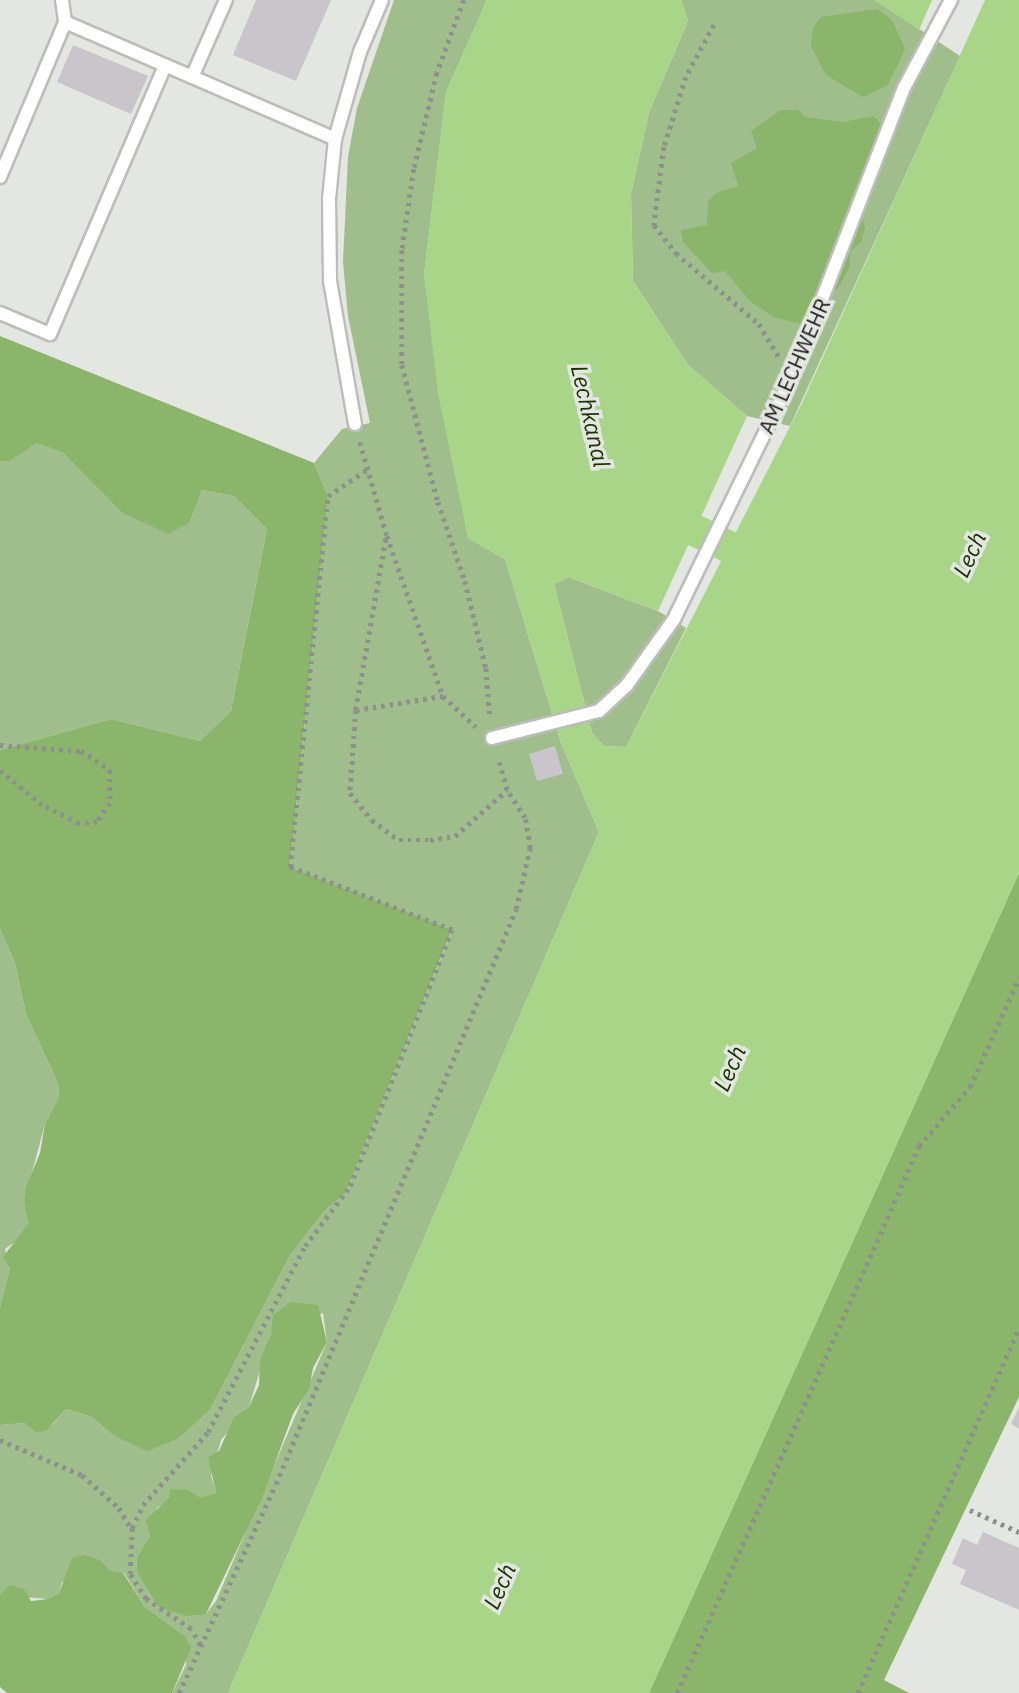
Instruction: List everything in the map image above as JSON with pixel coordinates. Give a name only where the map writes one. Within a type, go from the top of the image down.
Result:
[{"type":"lane","points":[[0,177],[65,22],[62,0]]},
{"type":"lane","points":[[192,77],[226,0]]},
{"type":"lane","points":[[355,424],[330,281],[328,199],[335,139],[360,52],[383,0]]},
{"type":"lane","name":"AM LECHWEHR","points":[[492,738],[549,726],[598,711],[627,685],[674,619],[791,379],[904,88],[951,0]]},
{"type":"lane","points":[[65,22],[335,139]]},
{"type":"lane","points":[[0,313],[50,334],[165,66]]},
{"type":"path","points":[[179,1693],[276,1484],[516,909],[530,848],[525,818],[506,790],[492,738],[486,668],[465,581],[438,502],[402,365],[402,250],[414,169],[437,73],[464,0]]},
{"type":"path","points":[[714,25],[686,78],[664,147],[654,225],[676,253],[759,324],[791,379]]},
{"type":"path","points":[[355,424],[387,536],[443,696],[492,738]]},
{"type":"path","points":[[200,1645],[191,1629],[146,1599],[130,1574],[132,1528],[143,1506],[208,1432],[305,1246],[350,1186],[452,930],[290,867],[328,496],[368,469]]},
{"type":"path","points":[[387,536],[356,710],[350,793],[372,820],[399,839],[455,836],[506,790]]},
{"type":"path","points":[[356,710],[443,696]]},
{"type":"path","points":[[0,745],[81,751],[110,770],[110,803],[97,822],[79,824],[42,805],[0,771]]},
{"type":"path","points":[[677,1693],[919,1146],[970,1087],[1019,978]]},
{"type":"path","points":[[858,1693],[1019,1328]]},
{"type":"path","points":[[0,1440],[82,1475],[119,1508],[132,1528]]},
{"type":"path","points":[[970,1510],[1019,1532]]},
{"type":"shaded area","points":[[394,0],[487,0],[446,92],[424,275],[468,538],[505,559],[561,743],[599,832],[228,1693],[172,1693],[186,1665],[185,1636],[145,1607],[124,1573],[62,1582],[59,1593],[48,1599],[0,1595],[0,1425],[26,1423],[36,1431],[53,1424],[66,1409],[92,1417],[114,1436],[147,1452],[178,1439],[210,1410],[290,1255],[327,1208],[345,1194],[452,931],[290,867],[328,496],[314,463],[342,429],[370,423],[348,316],[343,262],[348,157],[357,108]],"holes":[[[323,1313],[327,1342],[216,1601],[206,1614],[158,1607],[136,1571],[137,1558],[148,1544],[157,1508],[189,1490],[200,1497],[216,1493],[211,1475],[221,1440],[233,1426],[234,1417],[249,1407],[271,1333]]]},
{"type":"shaded area","points":[[681,0],[875,0],[960,56],[790,426],[747,416],[688,365],[633,281],[631,194],[649,112],[688,21]]},
{"type":"shaded area","points":[[877,9],[892,20],[905,49],[888,85],[863,97],[826,75],[811,46],[813,28],[821,17]]},
{"type":"shaded area","points":[[781,110],[799,110],[805,117],[843,122],[873,116],[882,125],[887,152],[875,183],[858,186],[856,199],[865,228],[861,242],[850,252],[849,268],[840,285],[828,299],[813,305],[817,328],[773,317],[750,301],[725,271],[712,273],[683,242],[681,230],[707,225],[708,202],[716,193],[738,186],[731,163],[757,148],[751,131]]},
{"type":"shaded area","points":[[0,336],[314,463],[328,496],[290,867],[452,930],[345,1194],[327,1208],[290,1255],[210,1410],[178,1439],[147,1452],[114,1436],[92,1417],[66,1409],[46,1431],[36,1432],[25,1423],[0,1425],[0,1307],[10,1268],[3,1257],[28,1224],[24,1202],[26,1187],[40,1153],[45,1124],[59,1097],[58,1083],[26,1014],[15,963],[0,929],[0,750],[111,719],[200,741],[231,711],[267,529],[234,496],[202,490],[190,522],[168,534],[121,512],[63,453],[37,443],[9,462],[0,461]]},
{"type":"shaded area","points":[[37,443],[63,453],[121,512],[190,522],[202,490],[234,496],[267,529],[231,711],[200,741],[111,719],[0,750],[0,461],[9,462]]},
{"type":"shaded area","points":[[568,577],[658,611],[686,628],[626,747],[604,746],[592,733],[554,584]]},
{"type":"shaded area","points":[[1019,873],[1019,1397],[884,1680],[909,1693],[649,1693]]},
{"type":"shaded area","points":[[0,929],[15,963],[26,1014],[58,1083],[59,1098],[45,1124],[24,1202],[28,1224],[23,1236],[5,1249],[10,1268],[0,1307]]},
{"type":"shaded area","points":[[291,1302],[318,1305],[327,1342],[313,1368],[309,1389],[293,1414],[262,1498],[206,1614],[187,1616],[158,1607],[136,1571],[137,1558],[150,1536],[146,1520],[169,1498],[171,1489],[189,1490],[200,1497],[216,1493],[208,1457],[219,1451],[234,1417],[249,1407],[259,1385],[260,1360],[271,1334],[273,1315]]},
{"type":"shaded area","points":[[84,1555],[100,1560],[110,1571],[123,1573],[145,1607],[185,1636],[191,1648],[172,1693],[7,1693],[0,1687],[0,1595],[10,1585],[24,1589],[31,1601],[48,1599],[59,1593],[72,1558]]},
{"type":"water","name":"Lech","points":[[487,0],[681,0],[688,21],[649,112],[631,194],[633,281],[688,365],[747,416],[658,611],[568,577],[554,584],[592,733],[604,746],[626,747],[802,403],[985,0],[1019,0],[1019,873],[649,1693],[228,1693],[599,832],[561,743],[505,559],[468,538],[438,394],[424,275],[446,91]]},
{"type":"water","points":[[875,0],[932,0],[919,30]]},
{"type":"building","points":[[256,0],[331,0],[296,81],[233,55]]},
{"type":"building","points":[[73,45],[148,76],[131,114],[57,82]]},
{"type":"building","points":[[555,746],[563,774],[537,781],[529,754]]},
{"type":"building","points":[[1019,1407],[1019,1429],[1011,1424]]},
{"type":"building","points":[[983,1532],[1019,1548],[1019,1610],[960,1584],[966,1570],[952,1564],[963,1538],[977,1545]]},
{"type":"waterway","name":"Lechkanal","points":[[657,512],[768,566]]}]
